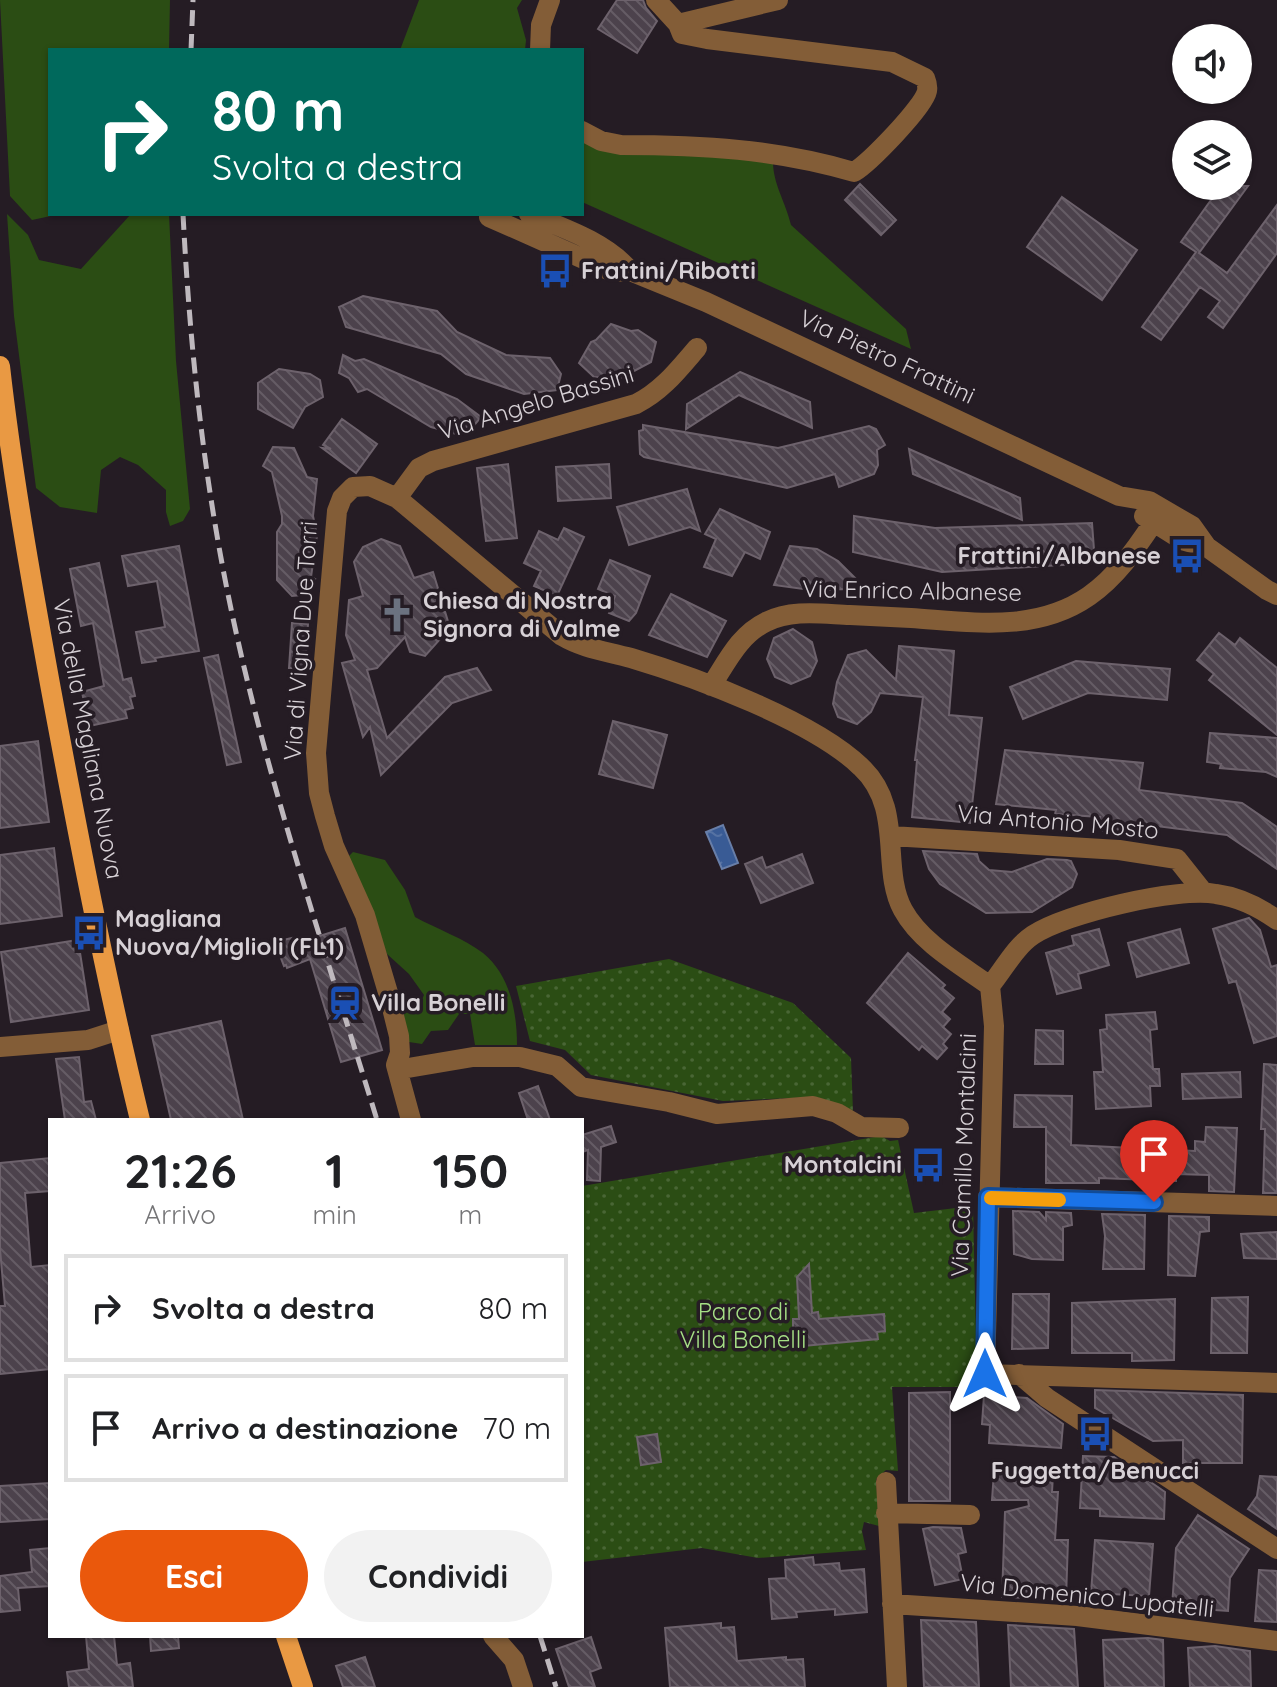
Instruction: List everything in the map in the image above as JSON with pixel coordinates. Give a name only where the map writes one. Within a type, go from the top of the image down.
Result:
[{"type":"main road","name":"Via della Magliana Nuova","points":[[0,366],[30,574],[78,834],[140,1118]]},
{"type":"main road","points":[[287,1638],[303,1687]]},
{"type":"street","points":[[540,48],[541,25],[550,0]]},
{"type":"street","points":[[584,132],[601,141],[621,145],[748,150],[804,158],[854,172],[865,165],[923,101],[928,88],[925,78],[892,62],[682,34],[678,24],[656,0]]},
{"type":"street","points":[[678,24],[721,7],[778,0]]},
{"type":"street","name":"Via Pietro Frattini","points":[[489,216],[613,272],[630,271],[706,302],[1119,496],[1153,523],[1182,540],[1207,547]]},
{"type":"street","name":"Via Pietro Frattini","points":[[534,216],[609,252],[630,271]]},
{"type":"street","name":"Via Angelo Bassini","points":[[397,498],[419,468],[433,461],[636,404],[665,384],[697,348]]},
{"type":"street","name":"Via di Vigna Due Torri","points":[[411,1118],[406,1066],[400,1053],[389,996],[365,915],[334,846],[319,793],[316,753],[337,511],[348,490],[361,485],[397,498],[574,644],[630,658],[711,686],[824,739],[861,766],[878,791],[891,836],[897,891],[903,912],[917,929],[990,986]]},
{"type":"street","name":"Via Pietro Frattini","points":[[1119,496],[1149,501],[1192,526],[1207,547],[1274,597]]},
{"type":"street","name":"Via Enrico Albanese","points":[[711,686],[743,639],[754,629],[780,617],[807,613],[965,623],[1049,617],[1089,596],[1109,580],[1153,523]]},
{"type":"street","name":"Via Antonio Mosto","points":[[891,836],[1119,850],[1177,859],[1204,893]]},
{"type":"street","points":[[990,986],[1030,936],[1056,923],[1119,905],[1204,893],[1250,904],[1277,920]]},
{"type":"street","name":"Via Camillo Montalcini","points":[[990,986],[994,1026],[985,1374],[1019,1374]]},
{"type":"street","points":[[0,1047],[88,1040],[119,1030]]},
{"type":"street","points":[[406,1066],[473,1057],[520,1057],[557,1066],[581,1087],[669,1102],[717,1114],[813,1106],[837,1113],[861,1127],[899,1128]]},
{"type":"street","points":[[988,1197],[1277,1206]]},
{"type":"street","points":[[1019,1374],[1277,1383]]},
{"type":"street","points":[[1019,1374],[1047,1398],[1277,1549]]},
{"type":"street","points":[[886,1482],[897,1687]]},
{"type":"street","points":[[886,1513],[970,1515]]},
{"type":"street","name":"Via Domenico Lupatelli","points":[[892,1604],[1090,1618],[1277,1641]]},
{"type":"street","points":[[495,1638],[514,1660],[523,1687]]},
{"type":"green space","points":[[0,0],[170,0],[169,48],[48,48],[48,216],[51,216],[32,220],[10,196]]},
{"type":"green space","points":[[419,0],[522,0],[517,8],[525,48],[401,48]]},
{"type":"green space","points":[[584,141],[773,162],[775,178],[791,225],[906,329],[911,349],[584,203]]},
{"type":"green space","points":[[7,214],[28,235],[39,260],[81,269],[129,216],[169,216],[176,361],[190,509],[183,521],[170,526],[166,512],[166,490],[138,465],[120,457],[101,470],[97,513],[60,507],[36,488],[14,316]]},
{"type":"green space","points":[[353,852],[385,860],[405,890],[415,917],[468,943],[492,962],[510,995],[517,1045],[475,1045],[470,1014],[459,1014],[448,1030],[431,1031],[422,1044],[409,1042],[400,1015],[418,1008],[424,995],[409,974],[387,954],[345,860]]},
{"type":"green space","points":[[669,959],[793,1003],[851,1058],[853,1112],[817,1097],[723,1101],[591,1075],[565,1050],[530,1041],[516,986]]},
{"type":"green space","name":"Parco di Villa Bonelli","points":[[881,1136],[890,1141],[898,1140],[914,1213],[973,1206],[977,1387],[892,1387],[898,1471],[886,1470],[876,1479],[879,1526],[864,1522],[862,1531],[866,1550],[758,1558],[702,1548],[584,1562],[584,1186]]},
{"type":"water","points":[[723,825],[738,863],[722,869],[706,832]]},
{"type":"building","points":[[617,0],[643,0],[657,21],[637,53],[598,29]]},
{"type":"building","points":[[860,184],[896,220],[881,235],[845,200]]},
{"type":"building","points":[[1062,197],[1137,250],[1102,300],[1027,247]]},
{"type":"building","points":[[1211,200],[1238,200],[1199,253],[1227,273],[1277,205],[1277,253],[1223,328],[1208,317],[1220,301],[1200,287],[1161,340],[1142,327],[1196,252],[1181,242]]},
{"type":"building","points":[[363,296],[437,311],[457,332],[506,355],[550,358],[561,374],[557,390],[524,394],[466,374],[441,354],[346,327],[339,307]]},
{"type":"building","points":[[611,324],[631,331],[638,330],[656,342],[651,362],[621,378],[594,377],[579,363],[591,342]]},
{"type":"building","points":[[343,355],[355,361],[364,359],[457,399],[481,417],[472,428],[467,427],[456,434],[431,427],[367,389],[358,392],[349,378],[339,373]]},
{"type":"building","points":[[279,369],[310,374],[320,380],[323,397],[305,407],[293,428],[258,409],[258,383]]},
{"type":"building","points":[[740,372],[810,402],[812,428],[739,395],[686,429],[687,404]]},
{"type":"building","points":[[342,419],[377,444],[356,473],[322,448],[331,449],[323,445]]},
{"type":"building","points":[[643,425],[778,448],[869,426],[876,429],[885,445],[877,450],[878,465],[874,474],[839,487],[835,474],[787,488],[644,457],[640,454],[639,431],[643,430]]},
{"type":"building","points":[[273,447],[294,448],[307,477],[317,479],[313,516],[317,535],[311,577],[315,579],[302,595],[292,596],[277,580],[277,532],[282,516],[272,472],[263,466]]},
{"type":"building","points":[[909,449],[1020,498],[1022,520],[913,474]]},
{"type":"building","points":[[508,464],[517,538],[486,541],[477,468]]},
{"type":"building","points":[[609,464],[611,498],[558,501],[556,467]]},
{"type":"building","points":[[687,489],[700,531],[690,527],[629,545],[617,507]]},
{"type":"building","points":[[720,509],[770,532],[760,559],[745,552],[732,576],[704,567],[716,539],[705,534]]},
{"type":"building","points":[[854,516],[935,528],[1092,523],[1095,563],[942,572],[853,552]]},
{"type":"building","points":[[564,528],[584,537],[557,596],[534,586],[541,571],[524,563],[539,531],[558,540]]},
{"type":"building","points":[[381,539],[400,546],[414,578],[433,572],[450,628],[425,656],[410,652],[405,637],[377,668],[367,670],[387,738],[445,677],[477,668],[491,690],[452,703],[381,775],[370,727],[363,737],[342,663],[355,660],[346,635],[349,600],[363,596],[354,562],[363,547]]},
{"type":"building","points":[[179,546],[199,651],[142,663],[136,632],[165,627],[157,581],[128,586],[122,556]]},
{"type":"building","points":[[790,546],[817,549],[838,561],[857,580],[851,589],[811,590],[774,585]]},
{"type":"building","points":[[610,560],[650,576],[636,613],[629,621],[609,613],[615,596],[598,589]]},
{"type":"building","points":[[99,563],[123,680],[131,678],[135,696],[130,697],[133,708],[125,710],[127,718],[89,726],[82,692],[104,686],[93,623],[81,626],[70,569]]},
{"type":"building","points":[[671,594],[726,621],[707,657],[649,635]]},
{"type":"building","points":[[292,623],[308,624],[305,668],[289,668]]},
{"type":"building","points":[[793,629],[812,642],[817,661],[810,676],[791,684],[775,677],[767,659],[774,638]]},
{"type":"building","points":[[1219,633],[1235,645],[1240,638],[1277,668],[1277,735],[1209,680],[1214,674],[1197,660]]},
{"type":"building","points":[[899,646],[954,651],[949,715],[982,718],[970,823],[912,817],[923,697],[880,693],[871,712],[857,724],[838,717],[833,704],[837,682],[848,655],[866,650],[896,680]]},
{"type":"building","points":[[218,655],[241,762],[227,765],[204,658]]},
{"type":"building","points":[[1076,661],[1170,669],[1167,700],[1088,693],[1023,719],[1010,687]]},
{"type":"building","points":[[613,721],[667,735],[653,788],[599,774]]},
{"type":"building","points":[[1210,733],[1277,738],[1277,777],[1266,772],[1220,768],[1221,764],[1207,762]]},
{"type":"building","points":[[38,741],[49,822],[0,828],[0,746]]},
{"type":"building","points":[[1005,750],[1143,763],[1139,790],[1242,803],[1277,827],[1277,869],[1227,835],[1133,823],[1132,834],[1097,830],[1100,817],[1055,814],[1056,810],[996,804]]},
{"type":"building","points":[[54,848],[62,916],[0,924],[0,855]]},
{"type":"building","points":[[923,851],[977,854],[979,861],[989,870],[1012,872],[1047,859],[1067,860],[1071,861],[1077,874],[1072,887],[1032,912],[986,913],[940,884],[929,869]]},
{"type":"building","points":[[802,854],[813,883],[761,903],[745,864],[762,857],[766,868]]},
{"type":"building","points":[[1249,918],[1260,930],[1271,967],[1277,965],[1277,1036],[1254,1043],[1236,981],[1229,983],[1213,929]]},
{"type":"building","points":[[345,928],[382,1050],[341,1062],[310,959],[287,968],[276,945],[280,944],[279,941],[292,938],[294,944]]},
{"type":"building","points":[[1099,929],[1109,965],[1078,974],[1081,988],[1057,994],[1046,953],[1074,945],[1072,936]]},
{"type":"building","points":[[1180,929],[1189,963],[1137,977],[1128,943]]},
{"type":"building","points":[[78,940],[89,1010],[11,1022],[1,952]]},
{"type":"building","points":[[908,953],[945,985],[942,988],[954,998],[942,1012],[950,1019],[943,1027],[951,1034],[943,1044],[947,1048],[937,1059],[922,1046],[919,1050],[867,1003]]},
{"type":"building","points":[[1155,1012],[1157,1029],[1150,1030],[1153,1069],[1159,1069],[1160,1086],[1150,1086],[1151,1106],[1096,1109],[1094,1072],[1103,1072],[1100,1030],[1107,1029],[1106,1015]]},
{"type":"building","points":[[221,1021],[243,1118],[171,1118],[152,1036]]},
{"type":"building","points":[[1036,1030],[1063,1031],[1063,1064],[1035,1064]]},
{"type":"building","points":[[79,1057],[84,1102],[91,1101],[95,1118],[65,1118],[56,1059]]},
{"type":"building","points":[[1264,1064],[1277,1065],[1277,1193],[1263,1193],[1265,1129],[1261,1129]]},
{"type":"building","points":[[1240,1072],[1241,1097],[1183,1099],[1182,1074]]},
{"type":"building","points":[[538,1086],[549,1118],[527,1118],[519,1093]]},
{"type":"building","points":[[1015,1095],[1072,1096],[1071,1145],[1195,1151],[1195,1141],[1205,1142],[1206,1127],[1237,1128],[1234,1192],[1209,1191],[1209,1175],[1176,1174],[1176,1181],[1099,1178],[1099,1183],[1046,1183],[1046,1127],[1014,1127]]},
{"type":"building","points":[[611,1126],[616,1142],[601,1147],[600,1181],[587,1180],[588,1150],[584,1151],[584,1134]]},
{"type":"building","points":[[48,1158],[48,1191],[25,1193],[31,1267],[48,1265],[48,1369],[0,1374],[0,1306],[5,1306],[0,1249],[0,1163]]},
{"type":"building","points":[[1013,1211],[1039,1212],[1046,1220],[1046,1212],[1071,1213],[1072,1225],[1063,1227],[1063,1260],[1032,1259],[1014,1254]]},
{"type":"building","points":[[1102,1214],[1145,1215],[1144,1269],[1103,1269],[1105,1236]]},
{"type":"building","points":[[1169,1216],[1209,1217],[1209,1231],[1200,1232],[1195,1276],[1168,1275]]},
{"type":"building","points":[[1277,1232],[1277,1259],[1244,1258],[1241,1234]]},
{"type":"building","points":[[809,1264],[812,1313],[818,1312],[819,1319],[884,1314],[885,1331],[877,1332],[878,1339],[793,1347],[793,1319],[799,1319],[797,1277]]},
{"type":"building","points":[[1013,1294],[1049,1294],[1048,1348],[1012,1349]]},
{"type":"building","points":[[1248,1297],[1247,1353],[1211,1353],[1212,1298]]},
{"type":"building","points":[[1175,1299],[1174,1360],[1132,1361],[1132,1353],[1072,1353],[1072,1303]]},
{"type":"building","points":[[1095,1390],[1243,1395],[1242,1463],[1183,1463],[1183,1440],[1153,1441],[1095,1408]]},
{"type":"building","points":[[950,1392],[950,1501],[909,1501],[909,1393]]},
{"type":"building","points":[[984,1395],[1027,1398],[1063,1424],[1061,1448],[989,1443],[990,1425],[982,1424]]},
{"type":"building","points":[[657,1434],[661,1462],[641,1465],[637,1437]]},
{"type":"building","points":[[1083,1456],[1114,1457],[1165,1492],[1164,1519],[1100,1516],[1100,1509],[1080,1508]]},
{"type":"building","points":[[994,1472],[1053,1475],[1052,1492],[1058,1492],[1055,1540],[1068,1540],[1066,1599],[1002,1597],[1005,1512],[1029,1506],[1028,1500],[992,1500]]},
{"type":"building","points":[[1260,1476],[1277,1477],[1277,1529],[1248,1509],[1257,1496]]},
{"type":"building","points":[[48,1483],[48,1519],[0,1522],[0,1486]]},
{"type":"building","points":[[1198,1515],[1249,1549],[1230,1578],[1228,1611],[1172,1607],[1176,1548]]},
{"type":"building","points":[[961,1528],[966,1552],[958,1554],[963,1579],[935,1585],[923,1529]]},
{"type":"building","points":[[1095,1540],[1153,1544],[1149,1596],[1091,1593]]},
{"type":"building","points":[[48,1548],[48,1586],[18,1588],[20,1610],[0,1612],[0,1576],[32,1572],[30,1550]]},
{"type":"building","points":[[813,1557],[814,1565],[839,1563],[840,1571],[864,1569],[867,1612],[835,1615],[835,1609],[796,1612],[797,1617],[772,1619],[769,1579],[786,1578],[785,1560]]},
{"type":"building","points":[[1259,1570],[1277,1571],[1277,1622],[1255,1621]]},
{"type":"building","points":[[921,1620],[976,1622],[979,1687],[924,1687]]},
{"type":"building","points":[[721,1623],[721,1628],[734,1627],[737,1661],[786,1657],[786,1660],[803,1659],[805,1687],[670,1687],[665,1628]]},
{"type":"building","points":[[1008,1625],[1074,1629],[1078,1687],[1011,1687]]},
{"type":"building","points":[[591,1637],[601,1668],[590,1672],[595,1687],[569,1687],[556,1649]]},
{"type":"building","points":[[86,1638],[114,1638],[117,1665],[130,1663],[133,1687],[69,1687],[67,1672],[89,1669]]},
{"type":"building","points":[[150,1638],[178,1638],[179,1648],[151,1651]]},
{"type":"building","points":[[1103,1640],[1163,1640],[1164,1687],[1105,1687]]},
{"type":"building","points":[[1215,1646],[1250,1651],[1251,1687],[1190,1687],[1188,1648]]},
{"type":"building","points":[[365,1657],[375,1687],[343,1687],[336,1666]]},
{"type":"railway","points":[[191,48],[193,0]]},
{"type":"railway","points":[[183,216],[201,429],[235,629],[291,841],[376,1118]]},
{"type":"railway","points":[[541,1638],[556,1687]]},
{"type":"slow traffic","points":[[991,1198],[1059,1200]]},
{"type":"place","name":"Frattini/Ribotti","points":[[555,271]]},
{"type":"place","name":"Frattini/Albanese","points":[[1187,556]]},
{"type":"place","name":"Chiesa di Nostra Signora di Valme","points":[[397,615]]},
{"type":"place","name":"Magliana Nuova/Miglioli (FL1)","points":[[89,933]]},
{"type":"place","name":"Villa Bonelli","points":[[345,1003]]},
{"type":"place","name":"Montalcini","points":[[928,1165]]},
{"type":"place","name":"Fuggetta/Benucci","points":[[1095,1434]]},
{"type":"route","points":[[985,1374],[988,1197],[1154,1202]]}]
